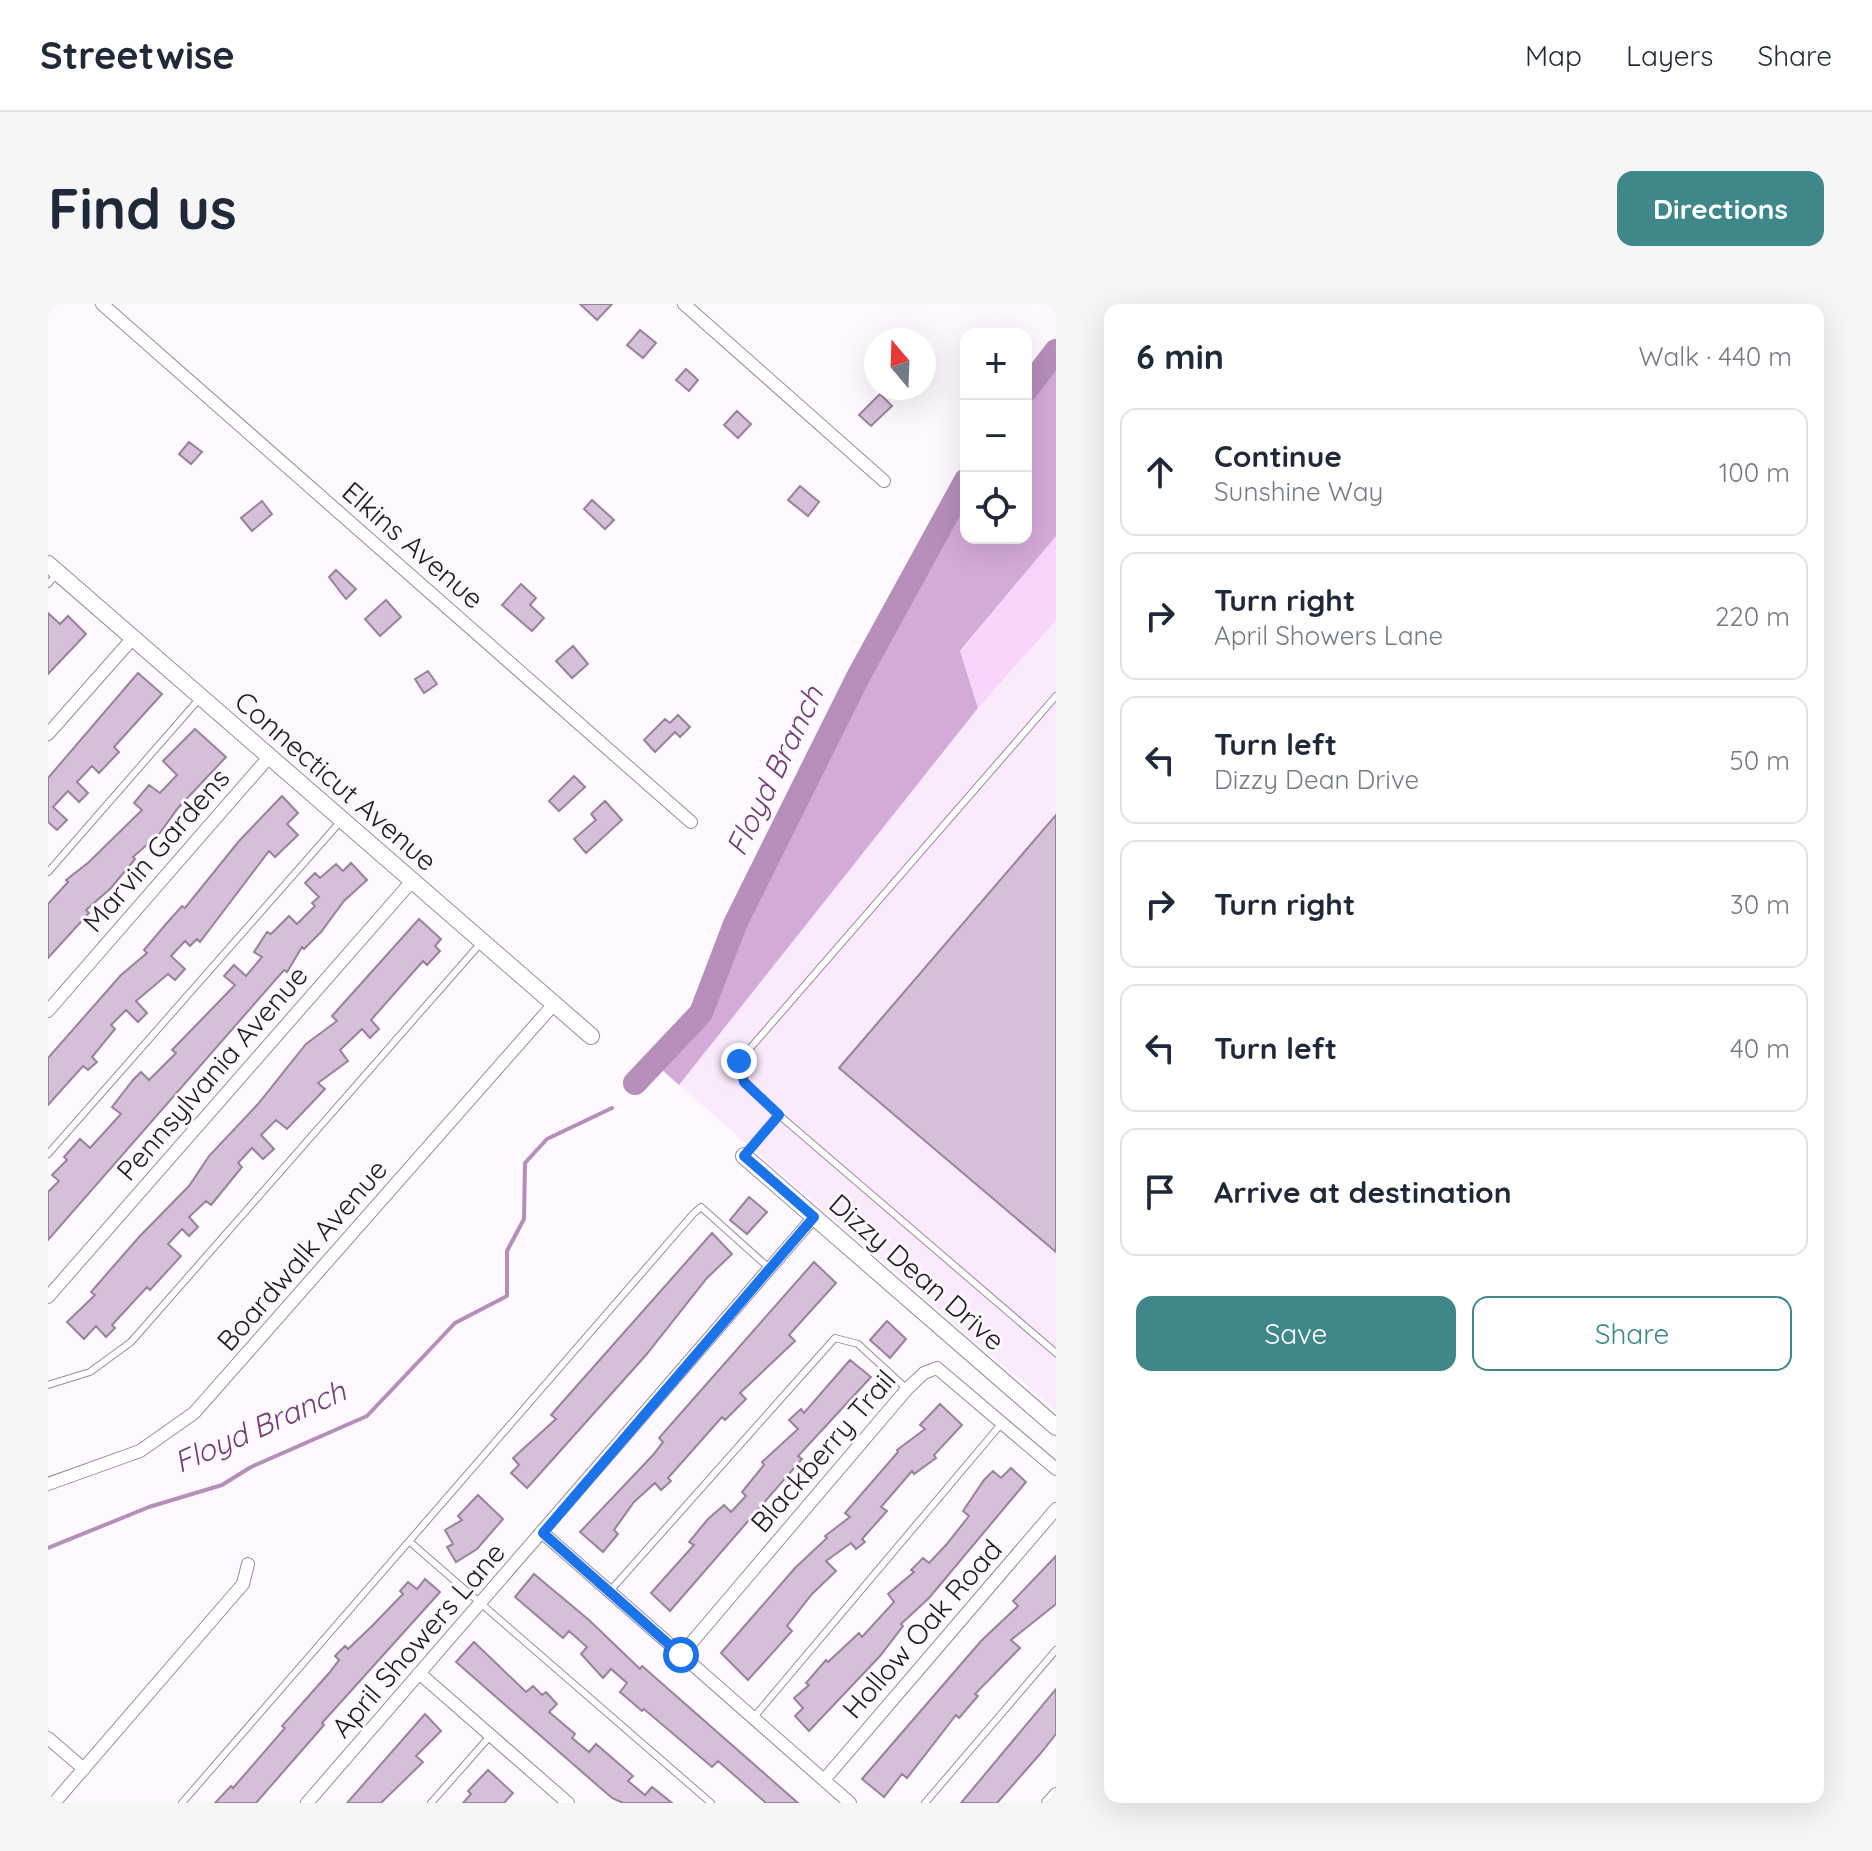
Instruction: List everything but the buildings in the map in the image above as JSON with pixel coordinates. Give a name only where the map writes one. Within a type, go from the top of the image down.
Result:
[{"type":"street","name":"Elkins Avenue","points":[[102,304],[691,822]]},
{"type":"street","points":[[684,304],[884,481]]},
{"type":"street","name":"Connecticut Avenue","points":[[51,574],[132,639],[591,1036]]},
{"type":"street","points":[[48,734],[132,639]]},
{"type":"street","name":"Marvin Gardens","points":[[48,1011],[269,757]]},
{"type":"street","name":"Pennsylvania Avenue","points":[[48,1297],[412,881]]},
{"type":"street","name":"Boardwalk Avenue","points":[[48,1484],[140,1451],[194,1413],[554,1004]]},
{"type":"street","name":"Dizzy Dean Drive","points":[[744,1156],[1056,1427]]},
{"type":"street","name":"April Showers Lane","points":[[307,1803],[814,1217]]},
{"type":"street","name":"Blackberry Trail","points":[[681,1655],[907,1389],[924,1373],[937,1368],[1056,1469]]},
{"type":"street","name":"Hollow Oak Road","points":[[824,1780],[1056,1509]]},
{"type":"street","points":[[543,1533],[850,1803]]},
{"type":"street","points":[[54,1803],[243,1584],[248,1564]]},
{"type":"street","points":[[419,1673],[491,1735],[559,1800]]},
{"type":"street","points":[[48,1738],[84,1769]]},
{"type":"street","points":[[1048,1803],[1056,1794]]},
{"type":"lane","points":[[1056,696],[739,1061],[744,1082],[779,1115],[1056,1353]]},
{"type":"lane","points":[[48,872],[200,698]]},
{"type":"lane","points":[[48,1154],[342,819]]},
{"type":"lane","points":[[48,1385],[90,1372],[131,1342],[481,942]]},
{"type":"lane","points":[[744,1156],[779,1115]]},
{"type":"lane","points":[[182,1803],[701,1207],[768,1267]]},
{"type":"lane","points":[[609,1592],[835,1338],[858,1344],[907,1389]]},
{"type":"lane","points":[[753,1718],[1002,1423]]},
{"type":"lane","points":[[410,1542],[711,1803]]},
{"type":"lane","points":[[925,1803],[1056,1650]]},
{"type":"lane","points":[[431,1803],[491,1735]]},
{"type":"shaded area","points":[[1056,348],[1056,536],[960,651],[978,708],[679,1085],[652,1061],[700,998],[735,914],[855,692],[960,481],[960,544],[1032,544],[1032,375],[1043,358]]},
{"type":"shaded area","points":[[1056,536],[1056,620],[978,708],[960,652]]},
{"type":"shaded area","points":[[1056,620],[1056,1411],[679,1085],[978,708]]},
{"type":"waterway","name":"Floyd Branch","points":[[1032,382],[1056,351]]},
{"type":"waterway","name":"Floyd Branch","points":[[635,1083],[701,1013],[735,924],[858,677],[960,491]]},
{"type":"waterway","name":"Floyd Branch","points":[[48,1548],[149,1507],[222,1485],[251,1467],[367,1416],[455,1323],[507,1296],[507,1251],[524,1219],[525,1163],[547,1139],[612,1108]]},
{"type":"route","points":[[681,1655],[543,1533],[814,1217],[744,1156],[779,1115],[744,1082],[739,1061]]}]
